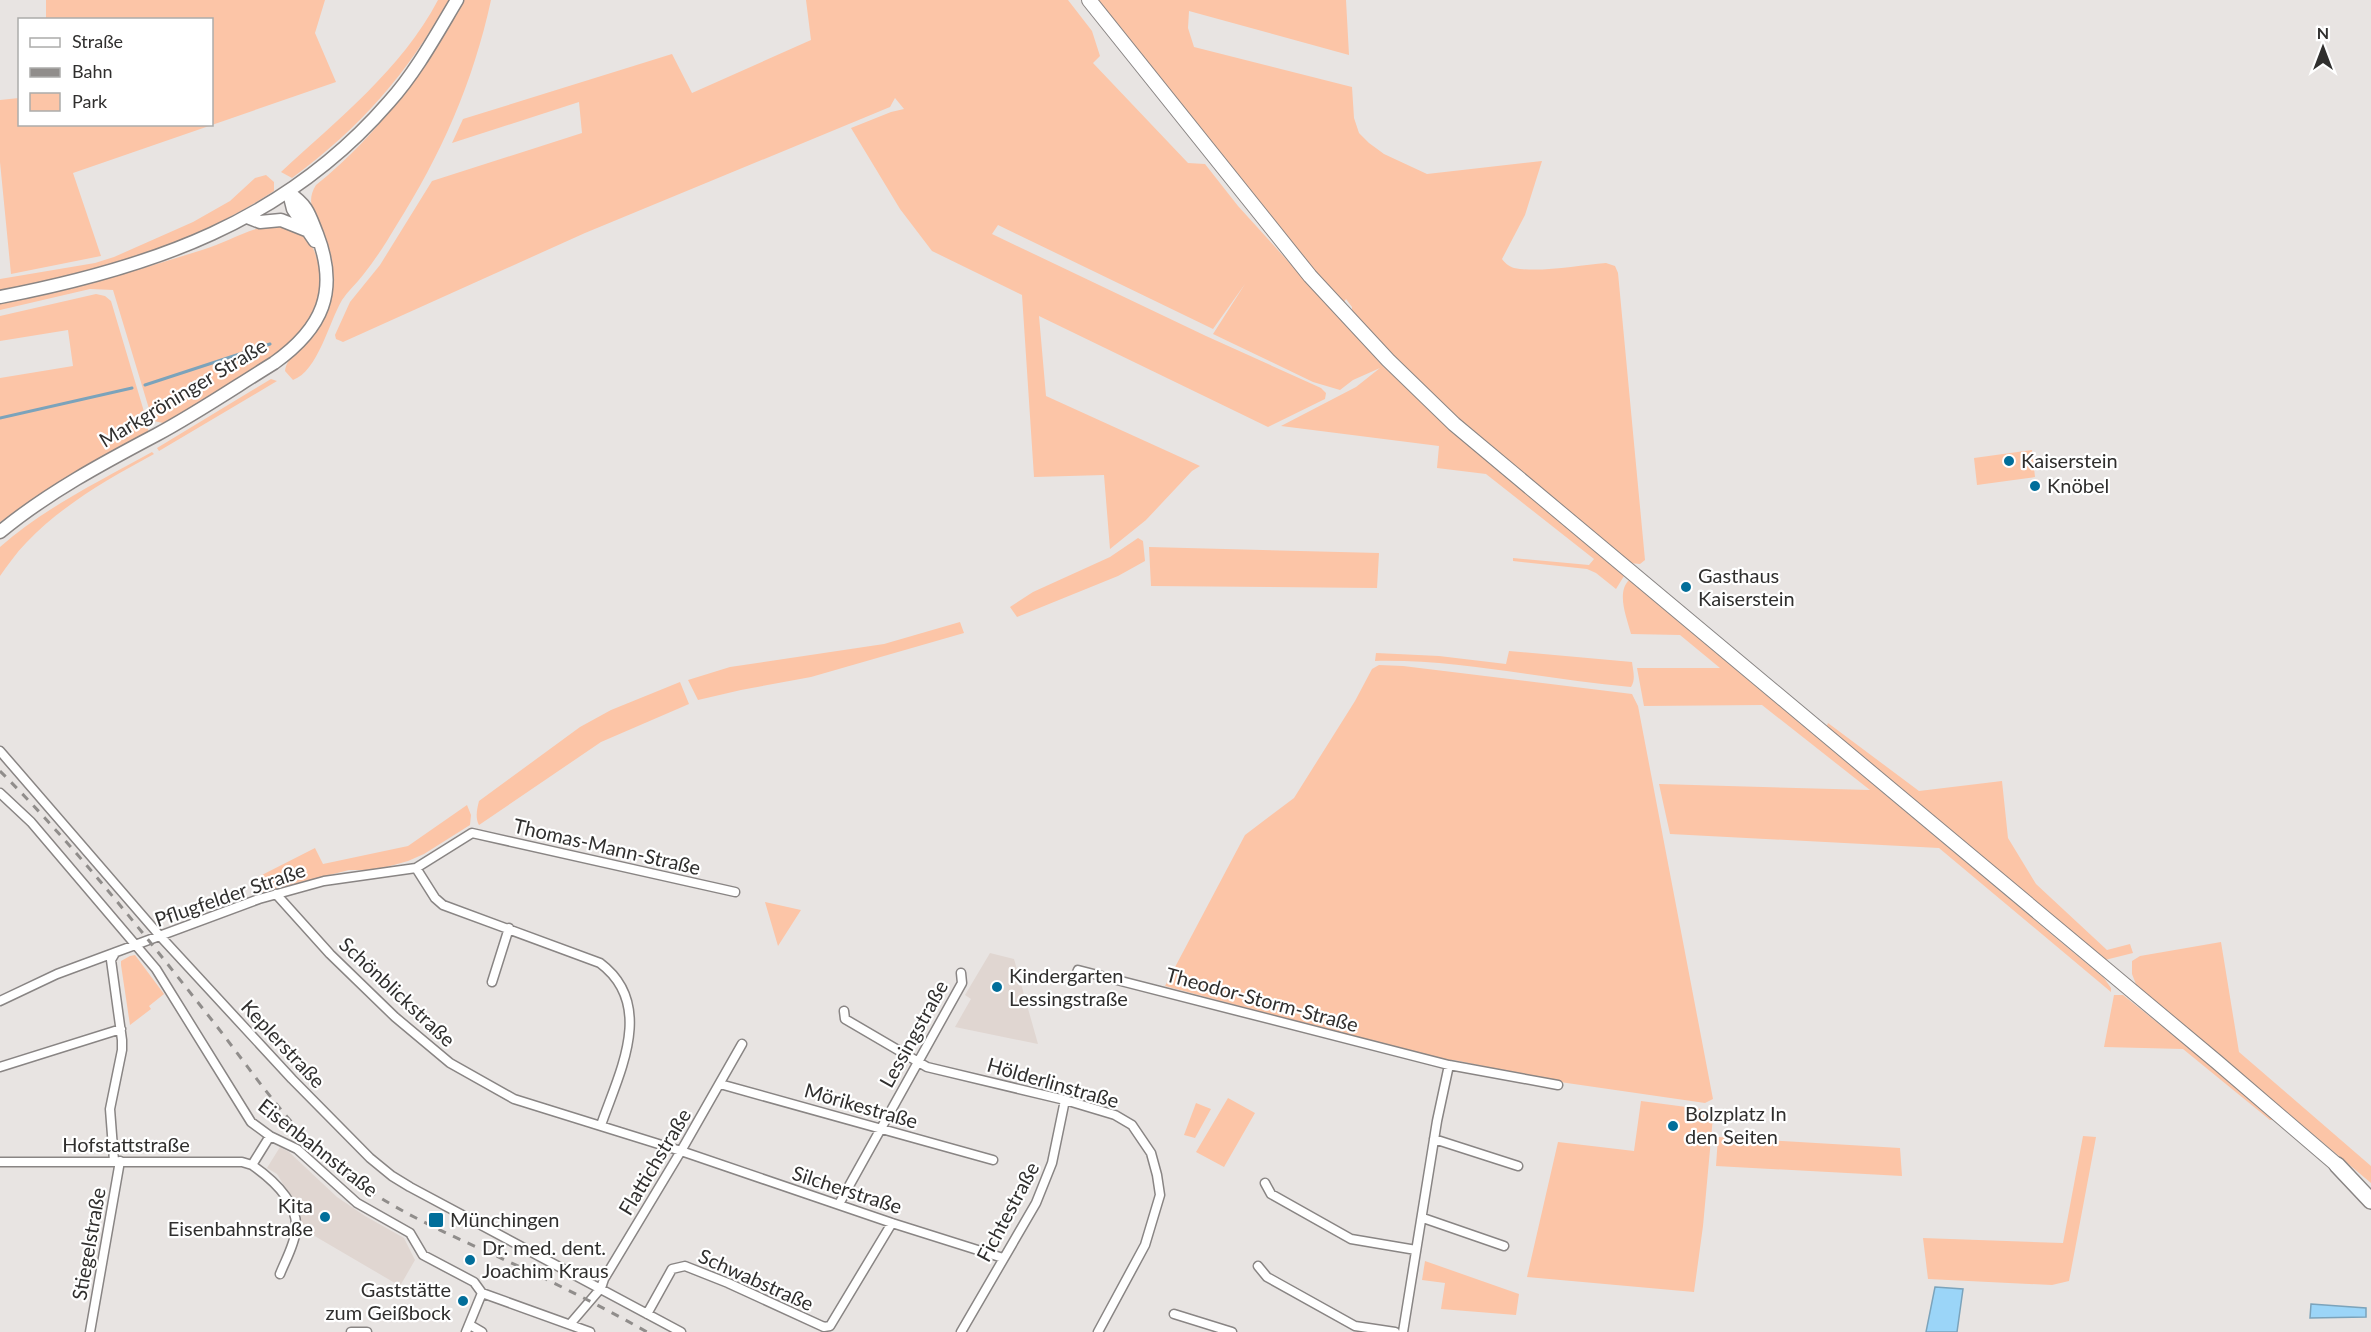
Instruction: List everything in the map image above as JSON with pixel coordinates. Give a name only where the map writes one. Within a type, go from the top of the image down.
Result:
[{"type":"highway","points":[[2337,1166],[2371,1192]]},
{"type":"highway","points":[[2337,1166],[2371,1201]]},
{"type":"main road","points":[[1089,0],[1310,276],[1388,360],[1454,424],[2200,1048],[2337,1166]]},
{"type":"street","points":[[0,297],[74,282],[191,243],[247,217],[289,193],[346,146],[391,100],[435,37],[457,0]]},
{"type":"street","points":[[289,193],[293,209],[306,230],[322,249]]},
{"type":"street","name":"Markgröninger Straße","points":[[0,532],[27,511],[216,399],[290,351],[310,331],[323,303],[327,288],[327,273],[322,249],[304,204],[289,193]]},
{"type":"street","points":[[247,217],[260,222],[281,220],[306,230]]},
{"type":"street","name":"Keplerstraße","points":[[0,751],[160,936],[337,1126],[392,1176],[681,1332]]},
{"type":"street","name":"Eisenbahnstraße","points":[[0,794],[31,822],[136,945],[174,995],[251,1122],[270,1136],[297,1149],[357,1203],[410,1233],[423,1255],[474,1282],[482,1293],[571,1323],[590,1332]]},
{"type":"street","name":"Pflugfelder Straße","points":[[0,1001],[57,974],[276,894],[324,881],[416,868],[472,833]]},
{"type":"street","name":"Thomas-Mann-Straße","points":[[472,833],[735,892]]},
{"type":"street","points":[[416,868],[439,903],[600,963],[610,970],[626,997],[630,1014],[628,1046],[601,1125]]},
{"type":"street","name":"Schönblickstraße","points":[[276,894],[330,954],[395,1017],[450,1063],[514,1099],[681,1151]]},
{"type":"street","points":[[492,982],[509,928]]},
{"type":"street","name":"Stiegelstraße","points":[[90,1332],[117,1161],[110,1109],[122,1050],[111,960],[115,953]]},
{"type":"street","name":"Theodor-Storm-Straße","points":[[1073,982],[1078,970],[1449,1065]]},
{"type":"street","name":"Lessingstraße","points":[[839,1204],[962,983],[961,973]]},
{"type":"street","name":"Hölderlinstraße","points":[[844,1011],[845,1019],[927,1066],[1115,1115],[1132,1125],[1151,1153],[1160,1195],[1145,1245],[1098,1332]]},
{"type":"street","points":[[0,1067],[121,1029]]},
{"type":"street","name":"Flattichstraße","points":[[571,1323],[601,1288],[604,1279],[742,1044]]},
{"type":"street","points":[[1403,1332],[1434,1139],[1449,1065],[1558,1085]]},
{"type":"street","name":"Mörikestraße","points":[[720,1084],[993,1160]]},
{"type":"street","name":"Fichtestraße","points":[[961,1332],[1036,1203],[1052,1163],[1065,1101]]},
{"type":"street","points":[[270,1136],[252,1164],[274,1180],[295,1214],[296,1231],[280,1274]]},
{"type":"street","points":[[1434,1139],[1518,1166]]},
{"type":"street","name":"Silcherstraße","points":[[681,1151],[785,1188],[1003,1258]]},
{"type":"street","name":"Hofstattstraße","points":[[0,1162],[117,1161],[252,1164]]},
{"type":"street","points":[[1265,1183],[1271,1194],[1351,1239],[1416,1250]]},
{"type":"street","points":[[1423,1218],[1504,1246]]},
{"type":"street","name":"Schwabstraße","points":[[647,1314],[672,1269],[685,1266],[824,1327],[830,1326],[892,1223]]},
{"type":"street","points":[[1257,1266],[1267,1277],[1355,1326],[1395,1332]]},
{"type":"street","points":[[482,1293],[468,1328],[482,1332]]},
{"type":"street","points":[[1174,1314],[1232,1332]]},
{"type":"street","points":[[351,1332],[367,1332]]},
{"type":"shaded area","points":[[990,953],[1014,959],[1038,1044],[955,1027],[971,999],[965,995]]},
{"type":"shaded area","points":[[280,1147],[289,1152],[337,1197],[404,1238],[415,1260],[400,1286],[301,1228],[295,1204],[277,1174],[267,1168]]},
{"type":"green space","points":[[46,0],[325,0],[315,33],[336,82],[213,125],[213,18],[46,18]]},
{"type":"green space","points":[[438,0],[449,0],[416,52],[380,98],[339,140],[292,178],[281,172],[346,113],[387,71],[406,49]]},
{"type":"green space","points":[[463,0],[491,0],[475,60],[454,118],[427,172],[392,232],[342,300],[316,357],[302,375],[293,380],[285,371],[289,360],[320,326],[329,307],[333,287],[331,255],[312,206],[312,192],[316,185],[361,144],[380,123],[416,76]]},
{"type":"green space","points":[[806,0],[1068,0],[1092,31],[1100,56],[1093,63],[1188,163],[1205,164],[1238,206],[1383,366],[1536,502],[1624,576],[1616,589],[1596,573],[1587,569],[1513,561],[1513,558],[1589,565],[1594,559],[1486,474],[1437,468],[1439,446],[1281,426],[1356,387],[1380,368],[1353,380],[1340,390],[1313,382],[1213,334],[1245,284],[1213,329],[998,225],[992,234],[1321,388],[1326,393],[1325,399],[1268,427],[1039,316],[1046,396],[1200,466],[1192,471],[1146,520],[1110,549],[1104,475],[1034,477],[1022,295],[932,251],[900,209],[851,128],[904,109],[895,98],[890,107],[585,233],[343,342],[336,339],[335,335],[350,302],[380,265],[432,181],[582,133],[579,102],[452,143],[463,119],[672,54],[692,93],[811,40]]},
{"type":"green space","points":[[1097,0],[1346,0],[1349,55],[1189,11],[1188,28],[1194,47],[1352,87],[1354,118],[1359,133],[1384,154],[1427,174],[1542,161],[1525,215],[1502,259],[1512,267],[1524,269],[1606,263],[1615,266],[1618,273],[1645,560],[1640,564],[1629,563],[1450,411],[1352,314],[1352,307],[1346,299],[1344,302],[1340,301],[1248,191]]},
{"type":"green space","points":[[18,98],[18,126],[209,126],[73,173],[101,256],[11,274],[0,162],[0,100]]},
{"type":"green space","points":[[266,175],[274,182],[274,191],[217,224],[178,242],[137,258],[102,268],[0,291],[0,279],[95,263],[114,257],[193,222],[230,201],[255,178]]},
{"type":"green space","points":[[280,224],[307,239],[317,259],[320,276],[319,294],[310,318],[300,332],[271,358],[235,382],[163,423],[154,421],[150,412],[113,290],[90,289],[0,310],[0,304],[127,273],[212,247],[250,231]]},
{"type":"green space","points":[[96,294],[105,296],[111,301],[148,425],[148,433],[0,522],[0,378],[73,366],[68,330],[0,341],[0,316]]},
{"type":"green space","points":[[271,379],[277,381],[159,451],[157,448]]},
{"type":"green space","points":[[2032,450],[2035,477],[1977,485],[1974,458]]},
{"type":"green space","points":[[152,452],[154,454],[103,483],[40,529],[22,547],[0,576],[0,547],[17,533],[73,496]]},
{"type":"green space","points":[[1138,538],[1143,541],[1145,561],[1118,576],[1017,617],[1010,607],[1033,592],[1110,557]]},
{"type":"green space","points":[[1149,547],[1379,553],[1377,588],[1151,586]]},
{"type":"green space","points":[[1629,580],[2104,978],[2111,992],[1939,848],[1670,834],[1659,784],[1870,790],[1762,705],[1644,706],[1637,668],[1720,668],[1680,635],[1631,634],[1623,599],[1625,585]]},
{"type":"green space","points":[[960,622],[964,633],[811,677],[698,700],[688,680],[730,667],[884,644]]},
{"type":"green space","points":[[1509,651],[1632,662],[1633,681],[1631,687],[1439,663],[1375,661],[1376,653],[1439,656],[1506,664]]},
{"type":"green space","points":[[1379,665],[1632,694],[1638,706],[1713,1099],[1705,1103],[1560,1082],[1454,1060],[1448,1062],[1165,986],[1245,835],[1294,798],[1355,701],[1372,669]]},
{"type":"green space","points":[[680,682],[689,704],[601,742],[479,825],[477,810],[479,801],[580,727],[611,710]]},
{"type":"green space","points":[[1828,723],[1919,791],[2002,781],[2008,838],[2036,884],[2107,950],[2130,944],[2133,953],[2105,960],[1826,728]]},
{"type":"green space","points":[[467,805],[471,815],[470,825],[424,854],[408,861],[376,870],[349,870],[259,893],[256,878],[315,848],[323,864],[408,846]]},
{"type":"green space","points":[[765,902],[801,910],[778,946]]},
{"type":"green space","points":[[2221,942],[2239,1052],[2371,1166],[2371,1183],[2137,987],[2132,974],[2132,961],[2140,956]]},
{"type":"green space","points":[[135,955],[164,994],[149,1006],[151,1009],[130,1025],[121,961]]},
{"type":"green space","points":[[2114,995],[2123,995],[2218,1071],[2274,1120],[2270,1120],[2183,1049],[2104,1047]]},
{"type":"green space","points":[[1228,1098],[1255,1113],[1224,1167],[1196,1152]]},
{"type":"green space","points":[[1641,1101],[1709,1110],[1713,1117],[1703,1226],[1694,1292],[1527,1277],[1558,1142],[1634,1151]]},
{"type":"green space","points":[[1196,1103],[1211,1109],[1195,1138],[1184,1135]]},
{"type":"green space","points":[[2083,1136],[2096,1137],[2069,1281],[2052,1285],[1928,1279],[1923,1238],[2063,1243]]},
{"type":"green space","points":[[1718,1137],[1900,1148],[1902,1176],[1716,1166]]},
{"type":"green space","points":[[1425,1261],[1519,1294],[1516,1315],[1441,1309],[1445,1283],[1422,1280]]},
{"type":"water","points":[[1935,1287],[1963,1289],[1957,1332],[1926,1332]]},
{"type":"water","points":[[2311,1304],[2366,1308],[2366,1317],[2310,1318]]},
{"type":"waterway","points":[[145,385],[270,344]]},
{"type":"waterway","points":[[0,418],[132,388]]},
{"type":"railway","points":[[0,771],[84,862],[164,959],[282,1111],[328,1159],[390,1204],[523,1268],[647,1332]]},
{"type":"place","name":"Kaiserstein","points":[[2009,461]]},
{"type":"place","name":"Knöbel","points":[[2035,486]]},
{"type":"place","name":"Gasthaus Kaiserstein","points":[[1686,587]]},
{"type":"place","name":"Kindergarten Lessingstraße","points":[[997,987]]},
{"type":"place","name":"Bolzplatz In den Seiten","points":[[1673,1126]]},
{"type":"place","name":"Kita Eisenbahnstraße","points":[[325,1217]]},
{"type":"place","name":"Münchingen","points":[[436,1220]]},
{"type":"place","name":"Dr. med. dent. Joachim Kraus","points":[[470,1260]]},
{"type":"place","name":"Gaststätte zum Geißbock","points":[[463,1301]]}]
